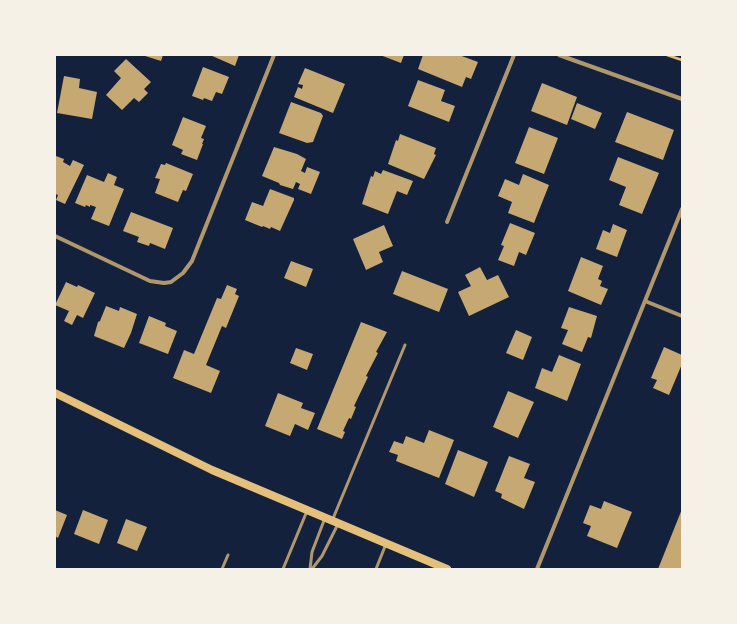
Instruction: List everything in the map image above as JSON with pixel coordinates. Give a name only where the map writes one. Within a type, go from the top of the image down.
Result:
[{"type":"main road","points":[[55,393],[212,470],[447,569]]},
{"type":"street","points":[[55,236],[150,281],[164,283],[177,278],[183,273],[192,260],[274,55]]},
{"type":"street","points":[[447,222],[514,55]]},
{"type":"street","points":[[559,55],[682,99]]},
{"type":"street","points":[[537,569],[682,209]]},
{"type":"street","points":[[645,301],[682,316]]},
{"type":"lane","points":[[311,569],[322,556],[332,521],[405,345]]},
{"type":"lane","points":[[283,569],[307,511]]},
{"type":"lane","points":[[311,569],[312,552],[332,521]]},
{"type":"lane","points":[[376,569],[386,544]]},
{"type":"lane","points":[[222,569],[228,555]]},
{"type":"path","points":[[668,55],[682,60]]},
{"type":"building","points":[[142,55],[163,55],[161,61]]},
{"type":"building","points":[[210,55],[239,55],[235,66]]},
{"type":"building","points":[[380,55],[404,55],[401,63]]},
{"type":"building","points":[[423,55],[459,55],[478,62],[471,79],[466,77],[462,87],[418,69]]},
{"type":"building","points":[[126,59],[151,82],[144,89],[148,93],[139,102],[134,98],[122,110],[106,95],[121,78],[114,71]]},
{"type":"building","points":[[203,67],[229,77],[222,94],[216,92],[212,101],[204,98],[203,100],[192,96]]},
{"type":"building","points":[[305,68],[345,84],[333,113],[294,97],[298,87],[302,89],[303,85],[298,84]]},
{"type":"building","points":[[64,76],[80,79],[79,88],[97,92],[92,119],[57,113]]},
{"type":"building","points":[[418,80],[445,90],[441,101],[455,106],[449,122],[408,106]]},
{"type":"building","points":[[542,83],[577,97],[567,125],[531,111]]},
{"type":"building","points":[[291,102],[321,113],[323,116],[313,142],[307,143],[279,133]]},
{"type":"building","points":[[577,103],[602,113],[595,129],[571,119]]},
{"type":"building","points":[[627,112],[674,130],[663,160],[615,142]]},
{"type":"building","points":[[183,117],[206,126],[201,138],[204,139],[197,160],[181,154],[183,150],[172,145]]},
{"type":"building","points":[[529,127],[558,138],[544,174],[515,163]]},
{"type":"building","points":[[400,134],[436,148],[434,154],[436,155],[424,179],[388,164],[396,140],[398,141]]},
{"type":"building","points":[[274,147],[297,154],[306,159],[301,171],[305,173],[307,167],[320,172],[311,194],[298,189],[300,184],[296,182],[293,189],[280,185],[279,183],[262,176]]},
{"type":"building","points":[[56,156],[64,159],[63,162],[70,166],[73,160],[84,165],[65,204],[56,200],[58,195],[55,194]]},
{"type":"building","points":[[618,157],[659,173],[642,214],[619,205],[626,187],[609,180]]},
{"type":"building","points":[[166,163],[193,174],[186,191],[183,190],[178,202],[155,193],[160,179],[155,178],[161,164],[165,165]]},
{"type":"building","points":[[383,170],[413,181],[407,195],[397,191],[388,214],[362,204],[371,176],[373,177],[375,171],[381,174]]},
{"type":"building","points":[[108,173],[117,177],[114,185],[124,189],[109,226],[91,219],[96,207],[86,205],[85,207],[75,203],[87,175],[104,182]]},
{"type":"building","points":[[523,174],[549,185],[534,223],[508,213],[512,202],[498,196],[505,179],[519,185]]},
{"type":"building","points":[[270,189],[294,198],[280,231],[271,227],[270,229],[263,226],[262,227],[245,220],[252,202],[263,206]]},
{"type":"building","points":[[131,212],[173,228],[165,249],[150,243],[149,246],[137,242],[139,237],[123,231]]},
{"type":"building","points":[[510,223],[535,233],[526,255],[519,252],[514,266],[498,260],[504,246],[501,245]]},
{"type":"building","points":[[613,224],[627,230],[617,257],[596,249],[603,230],[610,233]]},
{"type":"building","points":[[384,225],[393,246],[379,252],[383,262],[366,270],[353,239]]},
{"type":"building","points":[[581,257],[603,266],[598,279],[602,281],[600,286],[608,289],[601,305],[568,291]]},
{"type":"building","points":[[291,261],[313,269],[306,287],[284,278]]},
{"type":"building","points":[[480,267],[487,280],[498,275],[509,297],[469,316],[458,292],[471,286],[465,275]]},
{"type":"building","points":[[402,271],[448,289],[439,312],[393,294]]},
{"type":"building","points":[[66,282],[77,287],[78,285],[95,293],[83,318],[77,315],[72,325],[64,321],[69,311],[55,305]]},
{"type":"building","points":[[227,285],[237,289],[235,294],[239,296],[226,328],[222,326],[206,365],[220,371],[211,393],[173,378],[184,350],[194,354],[217,298],[221,299]]},
{"type":"building","points":[[106,306],[119,311],[120,307],[137,314],[124,348],[94,336],[98,322],[100,321]]},
{"type":"building","points":[[569,307],[597,316],[591,338],[588,337],[582,352],[562,344],[568,330],[561,328]]},
{"type":"building","points":[[149,316],[166,323],[165,326],[177,331],[168,354],[139,343]]},
{"type":"building","points":[[361,322],[387,332],[376,352],[378,353],[366,376],[368,377],[354,406],[356,407],[351,419],[349,418],[343,431],[345,432],[342,439],[317,429]]},
{"type":"building","points":[[516,330],[532,337],[523,360],[506,353]]},
{"type":"building","points":[[664,347],[682,355],[682,364],[669,395],[653,388],[657,380],[651,378]]},
{"type":"building","points":[[296,348],[313,354],[307,370],[290,363]]},
{"type":"building","points":[[559,355],[581,364],[567,401],[535,388],[542,368],[552,372]]},
{"type":"building","points":[[508,391],[534,402],[518,438],[493,427]]},
{"type":"building","points":[[278,393],[303,403],[301,408],[315,413],[308,430],[295,424],[290,436],[265,426]]},
{"type":"building","points":[[429,430],[454,440],[439,478],[396,461],[398,455],[389,452],[394,441],[403,444],[406,436],[424,443]]},
{"type":"building","points":[[458,450],[488,462],[474,497],[445,484]]},
{"type":"building","points":[[509,456],[530,464],[524,478],[535,482],[524,509],[501,498],[502,494],[495,491]]},
{"type":"building","points":[[604,501],[632,512],[617,548],[587,536],[591,526],[583,523],[590,505],[601,509]]},
{"type":"building","points":[[682,509],[682,569],[658,569]]},
{"type":"building","points":[[55,510],[67,515],[58,538],[55,536]]},
{"type":"building","points":[[83,510],[108,520],[99,544],[74,534]]},
{"type":"building","points":[[126,519],[147,527],[137,551],[117,543]]}]
